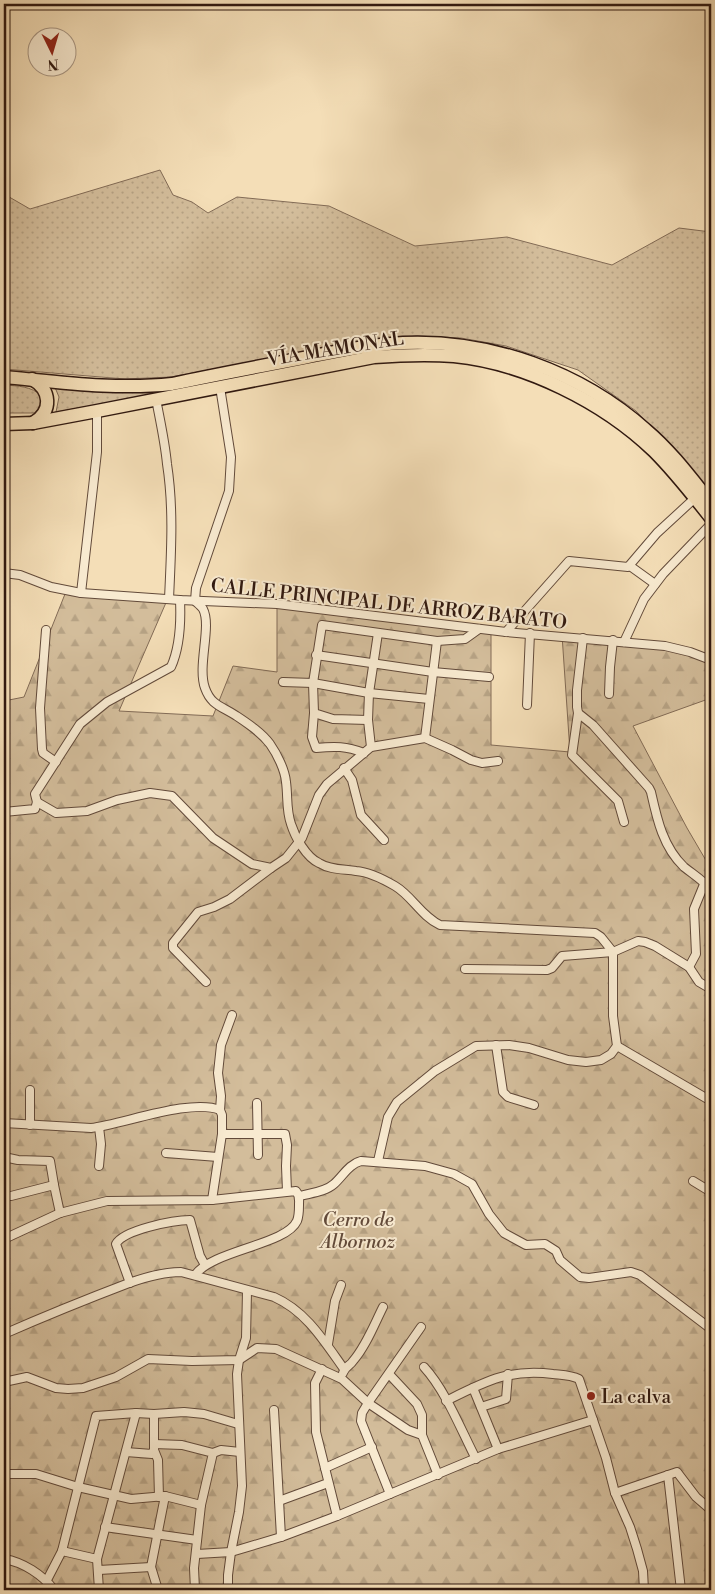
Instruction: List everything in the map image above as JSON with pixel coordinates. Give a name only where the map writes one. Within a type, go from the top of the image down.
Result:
[{"type":"main road","name":"VÍA MAMONAL","points":[[4,377],[108,385],[149,386],[172,384],[374,346],[417,343],[484,350],[510,356],[547,370],[582,386],[610,402],[653,436],[711,503]]},
{"type":"main road","name":"VÍA MAMONAL","points":[[4,424],[33,423],[97,412],[374,357],[405,354],[456,356],[480,360],[532,376],[574,394],[599,409],[628,429],[653,450],[671,468],[711,518]]},
{"type":"main road","points":[[32,380],[42,386],[47,398],[43,415],[33,423]]},
{"type":"street","points":[[220,387],[231,456],[230,483],[224,508],[196,588],[195,601],[203,609],[205,618],[204,685],[207,693],[220,708],[243,720],[270,743],[286,780],[291,824],[310,857],[318,863],[342,870],[358,871],[373,875],[392,884],[403,891],[425,915],[440,925],[595,933],[601,937],[613,952],[614,1016],[618,1046],[611,1054],[601,1060],[586,1062],[568,1060],[529,1048],[496,1045],[476,1046],[435,1071],[397,1102],[388,1117],[378,1161]]},
{"type":"street","points":[[156,399],[168,465],[172,532],[169,599]]},
{"type":"street","points":[[81,593],[97,452],[97,412]]},
{"type":"street","points":[[506,632],[569,561],[624,568],[630,566],[657,533],[695,498]]},
{"type":"street","points":[[624,642],[644,599],[655,584],[711,524]]},
{"type":"street","points":[[630,566],[655,584]]},
{"type":"street","name":"CALLE PRINCIPAL DE ARROZ BARATO","points":[[4,573],[20,575],[51,587],[81,593],[195,601],[276,604],[506,632],[613,640],[678,648],[711,660]]},
{"type":"street","points":[[4,812],[35,809],[37,802],[35,794],[80,724],[107,702],[171,667],[181,617],[180,600]]},
{"type":"street","points":[[364,753],[348,747],[330,746],[316,748],[312,737],[314,713],[313,683],[322,625],[437,641],[464,639],[479,629]]},
{"type":"street","points":[[46,630],[40,708],[42,750],[43,753],[56,762]]},
{"type":"street","points":[[371,747],[368,720],[378,632]]},
{"type":"street","points":[[528,704],[530,633]]},
{"type":"street","points":[[583,638],[577,690],[578,713],[572,755],[618,801],[624,822]]},
{"type":"street","points":[[609,694],[613,640]]},
{"type":"street","points":[[425,738],[437,641]]},
{"type":"street","points":[[316,655],[433,672],[489,677]]},
{"type":"street","points":[[283,682],[313,683],[370,693],[429,699]]},
{"type":"street","points":[[314,713],[333,718],[368,720]]},
{"type":"street","points":[[578,713],[594,726],[649,788],[652,792],[662,837],[683,866],[705,882],[711,890]]},
{"type":"street","points":[[206,982],[174,948],[172,943],[198,912],[230,899],[286,858],[300,842],[319,795],[327,784],[371,747],[425,738],[471,760],[482,763],[498,761]]},
{"type":"street","points":[[344,768],[352,780],[361,815],[384,840]]},
{"type":"street","points":[[37,802],[56,813],[87,811],[118,800],[150,793],[172,796],[213,838],[252,864],[271,868]]},
{"type":"street","points":[[689,967],[696,954],[694,909],[705,882]]},
{"type":"street","points":[[465,969],[547,970],[552,968],[562,956],[613,952],[638,941],[656,946],[689,967],[699,982],[711,989]]},
{"type":"street","points":[[212,1200],[222,1134],[218,1072],[220,1045],[232,1015]]},
{"type":"street","points":[[496,1045],[503,1092],[508,1097],[534,1105]]},
{"type":"street","points":[[618,1046],[711,1101]]},
{"type":"street","points":[[30,1090],[30,1125]]},
{"type":"street","points":[[257,1103],[258,1155]]},
{"type":"street","points":[[4,1123],[99,1127],[139,1116],[202,1106],[220,1110]]},
{"type":"street","points":[[99,1127],[101,1150],[99,1166]]},
{"type":"street","points":[[222,1134],[285,1134],[287,1145],[287,1191]]},
{"type":"street","points":[[166,1153],[218,1156]]},
{"type":"street","points":[[4,1158],[50,1161],[60,1213]]},
{"type":"street","points":[[300,1196],[320,1191],[333,1185],[346,1170],[357,1162],[378,1161],[425,1166],[454,1174],[472,1184],[489,1214],[504,1233],[526,1245],[545,1244],[556,1251],[560,1260],[580,1277],[588,1278],[631,1272],[640,1275],[711,1329]]},
{"type":"street","points":[[693,1181],[711,1192]]},
{"type":"street","points":[[4,1196],[11,1196],[54,1185]]},
{"type":"street","points":[[4,1239],[60,1213],[106,1201],[212,1200],[287,1191],[296,1191],[300,1196],[298,1220],[292,1229],[205,1265],[195,1275]]},
{"type":"street","points":[[130,1283],[116,1244],[120,1239],[144,1228],[190,1220],[200,1256],[205,1265]]},
{"type":"street","points":[[4,1334],[95,1295],[169,1272],[181,1272],[274,1297],[284,1302],[311,1325],[328,1344],[344,1369]]},
{"type":"street","points":[[328,1344],[335,1301],[341,1285]]},
{"type":"street","points":[[228,1590],[231,1552],[242,1486],[237,1374],[238,1360],[246,1338],[247,1291]]},
{"type":"street","points":[[342,1379],[344,1369],[353,1362],[383,1307]]},
{"type":"street","points":[[390,1494],[361,1421],[362,1413],[421,1327]]},
{"type":"street","points":[[4,1382],[27,1377],[56,1388],[83,1388],[116,1377],[148,1359],[192,1361],[238,1360],[257,1348],[276,1349],[342,1379],[368,1403],[408,1430],[422,1436]]},
{"type":"street","points":[[424,1367],[431,1374],[476,1459]]},
{"type":"street","points":[[322,1369],[315,1383],[316,1432],[337,1516]]},
{"type":"street","points":[[446,1401],[508,1374],[533,1371],[573,1376],[579,1379],[606,1458],[615,1493],[630,1527],[637,1549],[643,1571],[644,1590]]},
{"type":"street","points":[[389,1374],[417,1404],[422,1415],[422,1436],[438,1475]]},
{"type":"street","points":[[481,1406],[506,1399],[508,1374]]},
{"type":"street","points":[[473,1388],[498,1449]]},
{"type":"street","points":[[274,1410],[281,1537]]},
{"type":"street","points":[[47,1580],[62,1551],[96,1416],[184,1412],[204,1414],[238,1424]]},
{"type":"street","points":[[99,1590],[97,1559],[136,1413]]},
{"type":"street","points":[[126,1452],[152,1454],[154,1447],[154,1414]]},
{"type":"street","points":[[197,1554],[231,1552],[281,1537],[337,1516],[498,1449],[593,1420]]},
{"type":"street","points":[[154,1447],[165,1443],[214,1453],[221,1450],[240,1452]]},
{"type":"street","points":[[325,1468],[372,1446]]},
{"type":"street","points":[[154,1447],[158,1460],[162,1497],[158,1534],[151,1567],[158,1590]]},
{"type":"street","points":[[195,1590],[194,1568],[197,1540],[202,1505],[214,1453]]},
{"type":"street","points":[[615,1493],[678,1472],[696,1497],[711,1510]]},
{"type":"street","points":[[4,1474],[36,1474],[78,1488],[131,1499],[162,1497],[202,1505]]},
{"type":"street","points":[[668,1475],[681,1590]]},
{"type":"street","points":[[279,1501],[328,1483]]},
{"type":"street","points":[[105,1527],[197,1540]]},
{"type":"street","points":[[62,1551],[97,1559]]},
{"type":"street","points":[[4,1559],[13,1560],[47,1580],[54,1590]]},
{"type":"street","points":[[99,1570],[151,1567]]},
{"type":"green space","points":[[160,170],[173,195],[192,202],[208,213],[237,197],[329,206],[415,246],[507,237],[612,265],[679,228],[711,232],[711,495],[682,460],[636,411],[578,370],[506,346],[461,338],[416,336],[337,346],[171,377],[125,379],[4,369],[4,194],[30,209]]},
{"type":"green space","points":[[4,385],[24,387],[38,393],[42,396],[41,409],[35,413],[4,413]]},
{"type":"green space","points":[[54,385],[157,394],[56,412],[59,397]]},
{"type":"green space","name":"Cerro de Albornoz","points":[[67,589],[168,598],[119,711],[213,716],[233,666],[277,672],[277,600],[491,629],[491,745],[570,752],[562,635],[620,639],[711,658],[711,698],[633,726],[711,869],[711,1590],[4,1590],[4,701],[24,697]]},
{"type":"place","name":"La calva","points":[[591,1396]]}]
